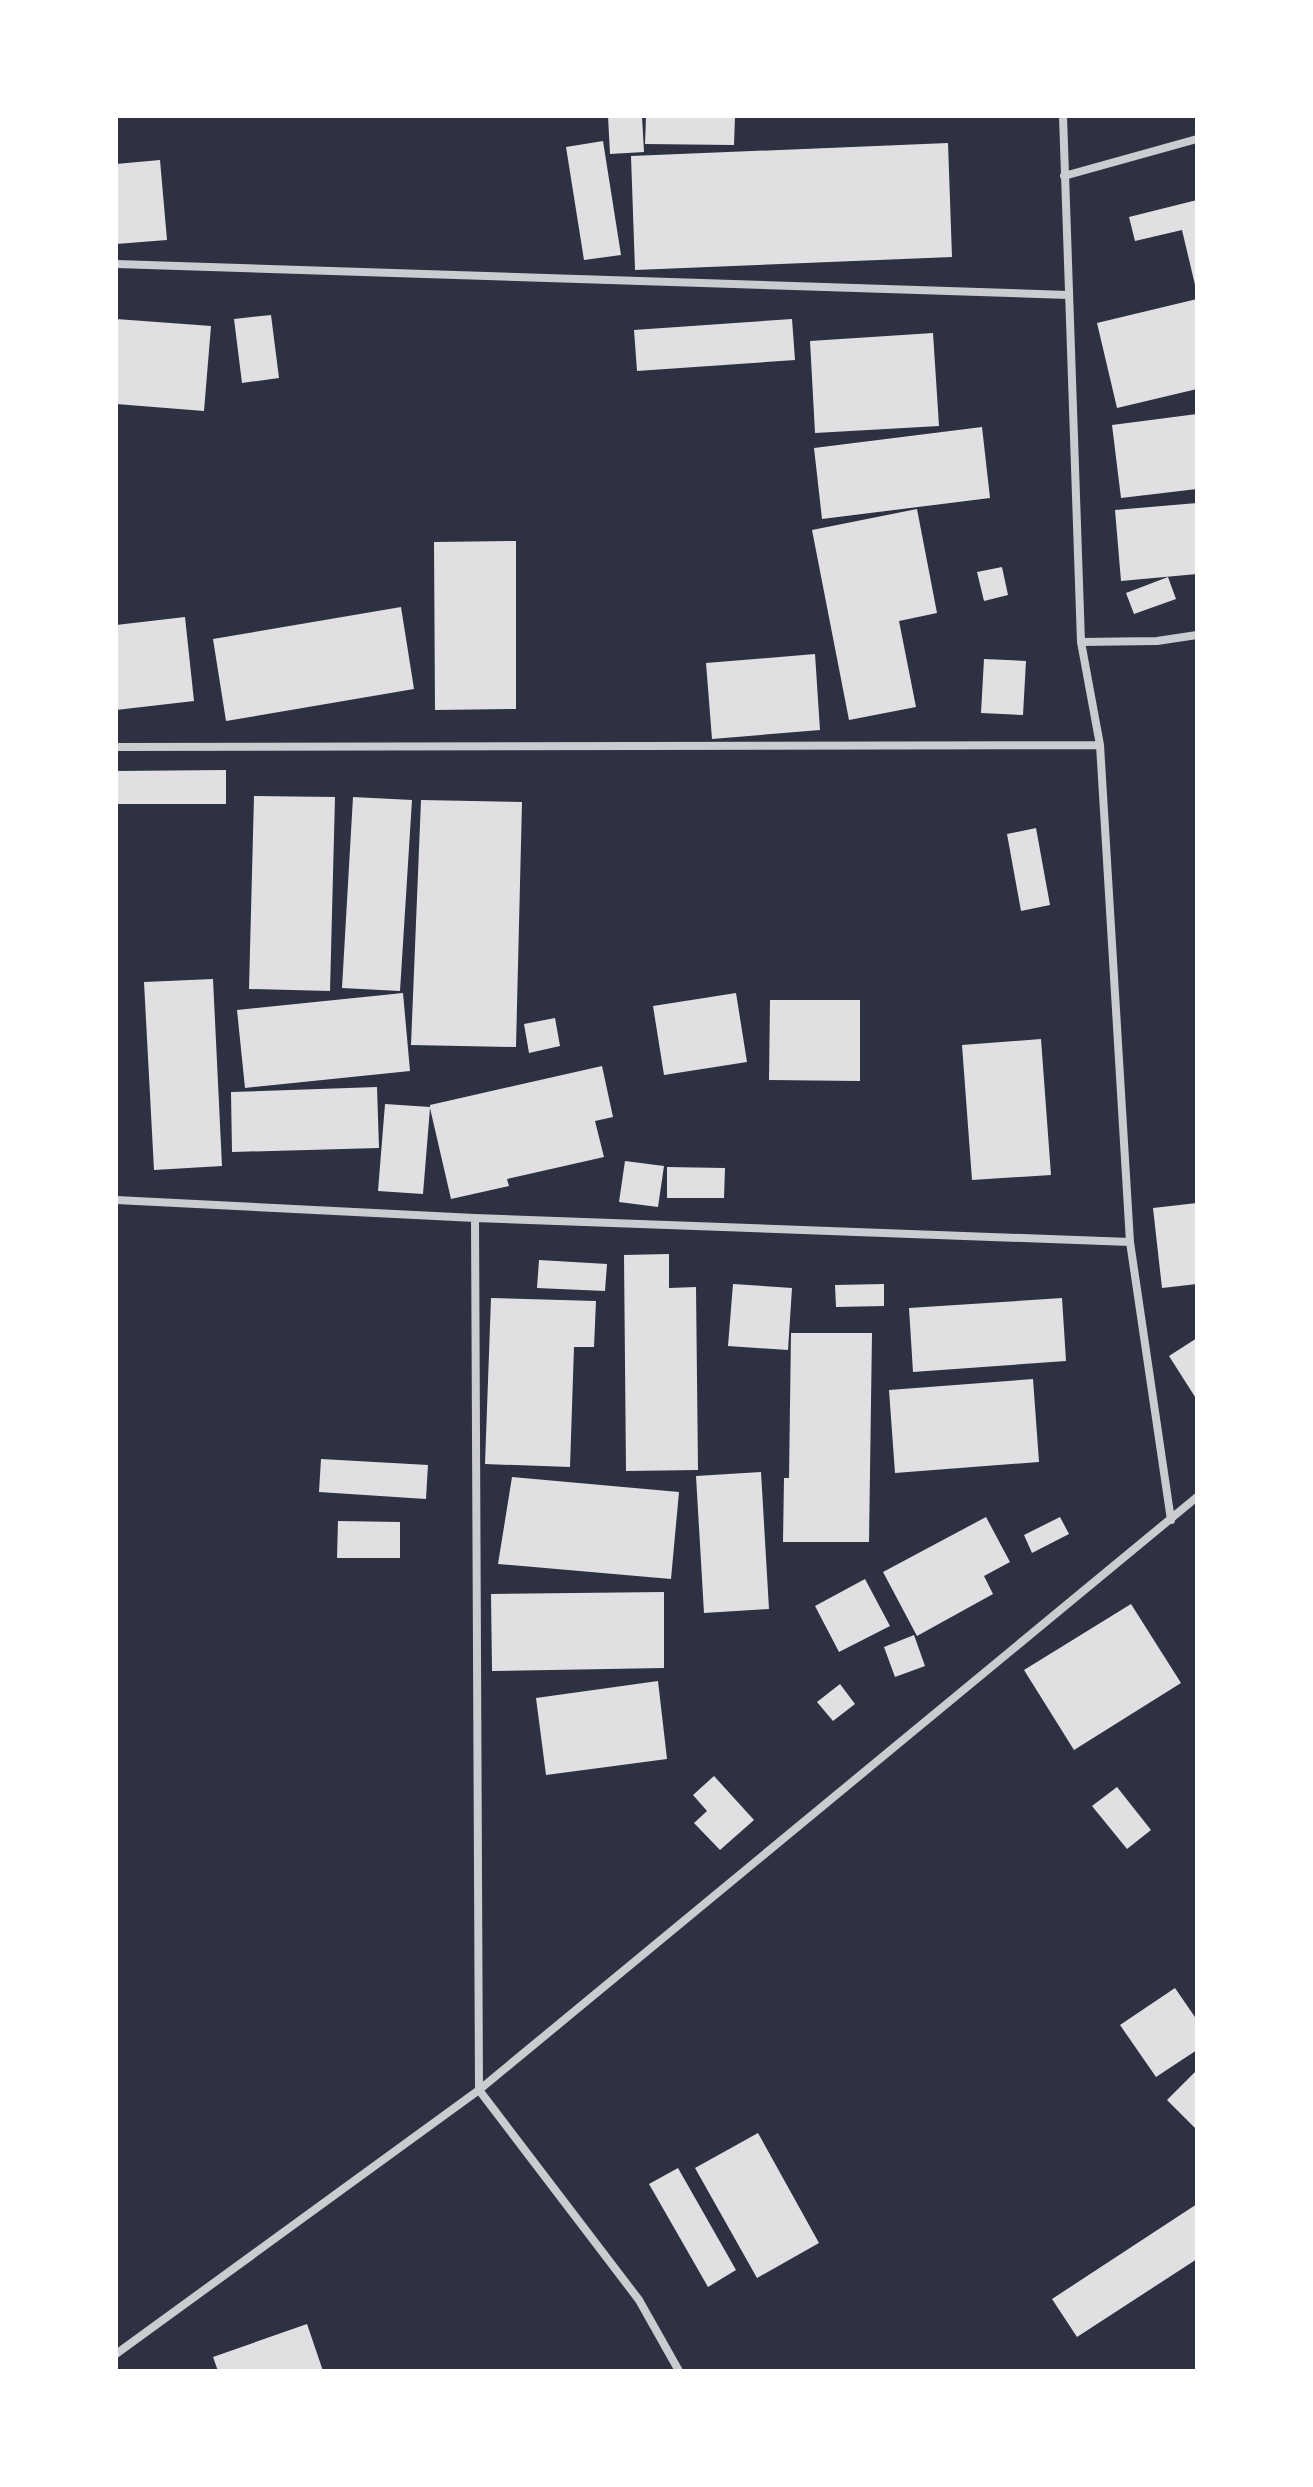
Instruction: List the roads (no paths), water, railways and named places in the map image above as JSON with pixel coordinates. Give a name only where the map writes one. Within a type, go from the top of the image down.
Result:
[{"type":"street","points":[[1063,116],[1081,642],[1100,745],[1130,1242],[1171,1520]]},
{"type":"street","points":[[1064,176],[1197,139]]},
{"type":"street","points":[[116,264],[1068,295]]},
{"type":"street","points":[[1081,642],[1157,641],[1197,635]]},
{"type":"street","points":[[116,747],[1100,745]]},
{"type":"street","points":[[116,1200],[475,1218],[1130,1242]]},
{"type":"street","points":[[475,1218],[479,2090],[639,2300],[679,2371]]},
{"type":"street","points":[[116,2354],[479,2090],[1197,1497]]}]
